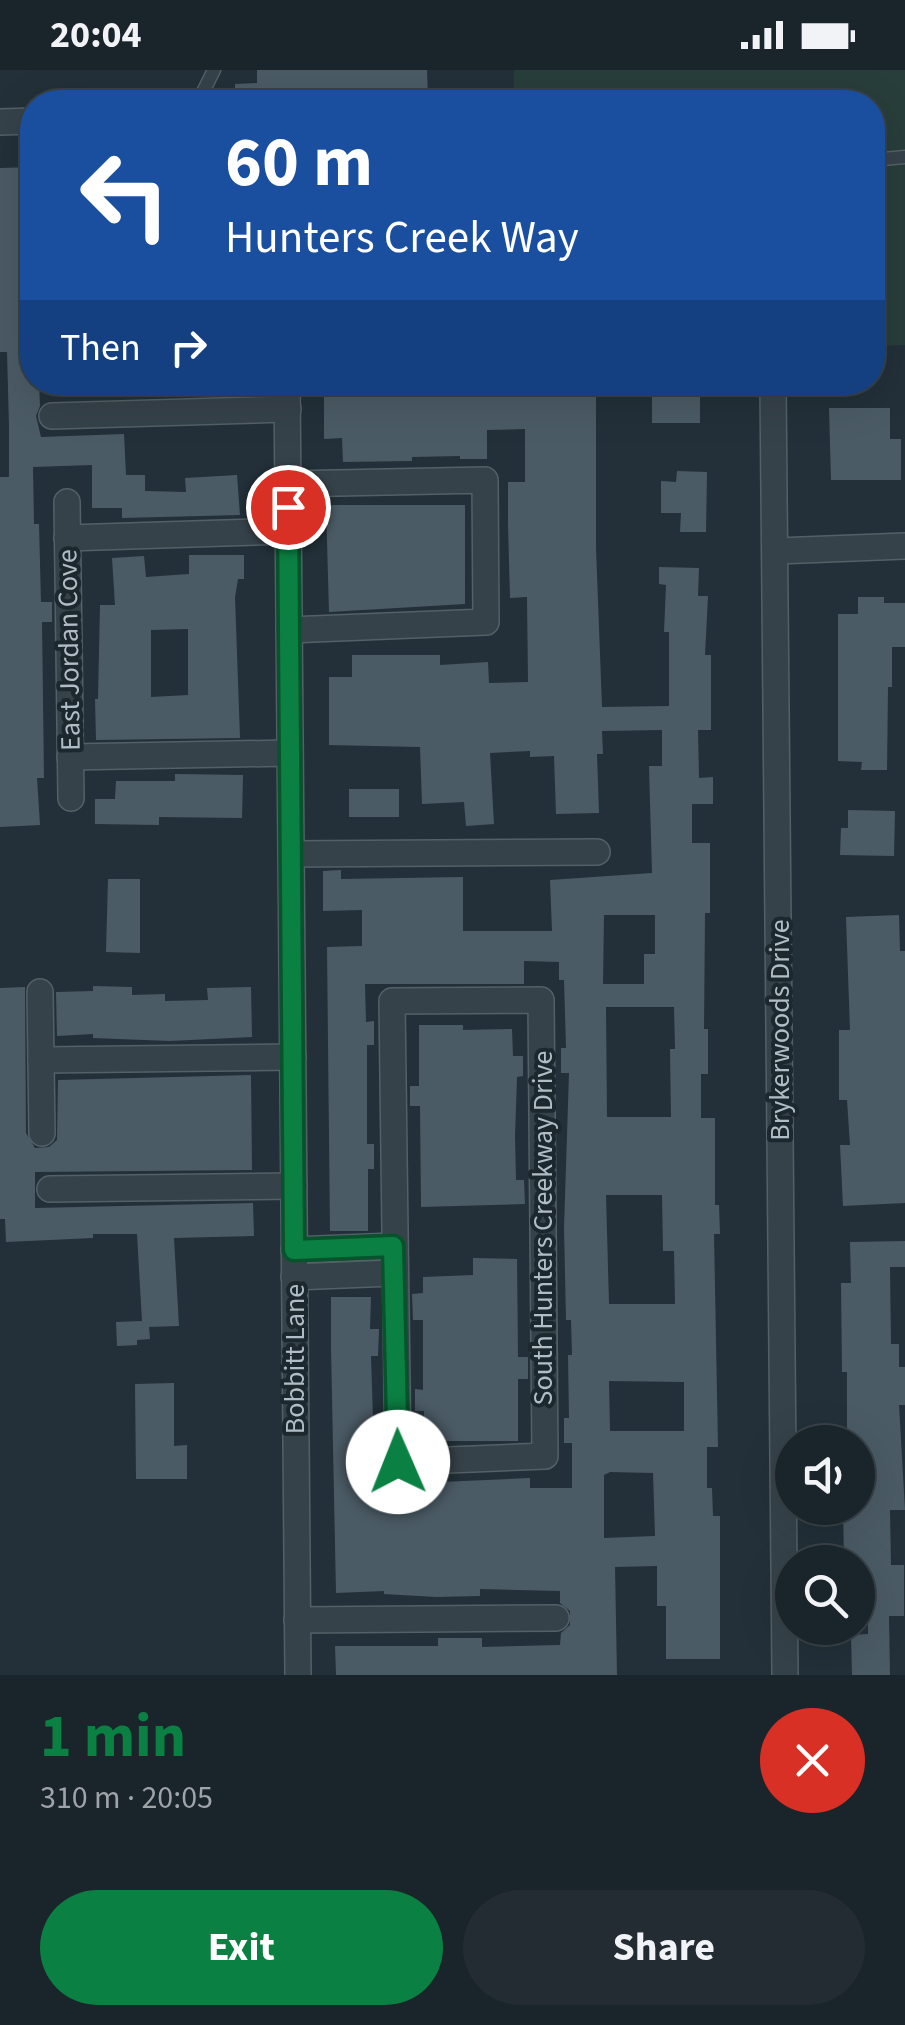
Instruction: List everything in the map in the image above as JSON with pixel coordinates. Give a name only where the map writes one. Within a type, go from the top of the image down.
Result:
[{"type":"street","name":"Bobbitt Lane","points":[[287,395],[298,1675]]},
{"type":"street","name":"Brykerwoods Drive","points":[[773,395],[785,1675]]},
{"type":"street","points":[[52,416],[288,410]]},
{"type":"street","points":[[288,484],[485,480],[488,553],[486,622],[289,630]]},
{"type":"street","name":"East Jordan Cove","points":[[67,502],[71,798]]},
{"type":"street","points":[[68,538],[288,531]]},
{"type":"street","points":[[776,551],[905,546]]},
{"type":"street","points":[[70,757],[290,753]]},
{"type":"street","points":[[291,854],[597,852]]},
{"type":"street","points":[[40,992],[42,1133]]},
{"type":"street","name":"South Hunters Creekway Drive","points":[[393,1246],[392,1002],[541,1000],[545,1456],[398,1462],[393,1274]]},
{"type":"street","points":[[41,1060],[293,1056]]},
{"type":"street","points":[[50,1189],[294,1186]]},
{"type":"street","points":[[294,1250],[393,1246],[393,1274],[294,1277]]},
{"type":"street","points":[[298,1620],[556,1618]]},
{"type":"green space","points":[[514,70],[905,70],[905,345],[885,346],[885,90],[514,90]]},
{"type":"building","points":[[257,70],[427,70],[428,90],[235,90],[235,84],[257,83]]},
{"type":"building","points":[[20,167],[20,395],[40,395],[36,416],[41,437],[124,434],[126,475],[145,475],[145,491],[186,492],[185,478],[237,475],[240,515],[122,518],[122,508],[92,508],[92,465],[33,467],[41,602],[52,602],[52,622],[42,622],[44,778],[37,778],[40,825],[0,827],[0,477],[9,477],[9,426],[7,352],[0,352],[0,168]]},
{"type":"building","points":[[324,395],[596,395],[602,707],[669,706],[669,632],[664,632],[666,585],[659,584],[659,567],[699,568],[698,596],[708,596],[705,655],[711,655],[711,730],[698,730],[699,778],[713,777],[713,804],[692,804],[692,843],[710,843],[710,913],[705,913],[704,1029],[708,1029],[708,1074],[701,1074],[701,1118],[715,1118],[715,1205],[719,1205],[720,1234],[714,1234],[718,1447],[707,1447],[707,1488],[712,1488],[713,1516],[720,1516],[720,1659],[666,1659],[666,1606],[657,1606],[657,1566],[615,1567],[617,1675],[336,1675],[335,1646],[438,1646],[438,1638],[482,1638],[482,1647],[560,1645],[561,1633],[570,1625],[570,1611],[560,1603],[560,1591],[480,1589],[480,1596],[436,1597],[384,1591],[336,1593],[331,1347],[331,1297],[371,1297],[370,1329],[379,1329],[378,1356],[371,1356],[373,1419],[378,1419],[378,1447],[371,1447],[372,1485],[530,1478],[530,1488],[572,1488],[572,1443],[564,1443],[564,1418],[569,1418],[568,1355],[572,1355],[571,1320],[566,1320],[564,1228],[569,1073],[561,1073],[561,1048],[566,1048],[564,980],[559,980],[559,962],[524,961],[524,984],[365,984],[366,1022],[374,1021],[374,1045],[367,1045],[367,1144],[374,1144],[374,1169],[368,1169],[368,1231],[330,1231],[327,947],[362,946],[362,910],[323,911],[323,871],[341,870],[341,879],[463,877],[463,931],[552,931],[550,880],[652,873],[649,766],[662,766],[662,730],[602,731],[603,754],[597,754],[599,813],[556,814],[554,756],[530,757],[530,751],[490,753],[494,824],[466,826],[464,802],[422,804],[420,747],[329,745],[329,677],[352,677],[352,655],[440,655],[440,665],[488,662],[489,683],[528,682],[527,597],[510,598],[508,525],[508,482],[525,482],[525,429],[487,430],[487,459],[412,457],[412,461],[343,462],[342,438],[324,439]],"holes":[[[604,915],[655,915],[655,954],[644,954],[644,984],[603,984]],[[606,1007],[674,1007],[671,1117],[607,1117]],[[606,1195],[662,1195],[663,1251],[674,1251],[675,1304],[609,1304]],[[609,1381],[684,1382],[684,1431],[610,1431]],[[653,1473],[655,1536],[604,1538],[604,1475]]]},
{"type":"building","points":[[652,395],[700,395],[700,423],[652,423]]},
{"type":"building","points":[[829,408],[890,408],[890,439],[901,439],[901,480],[831,480]]},
{"type":"building","points":[[677,471],[707,472],[706,532],[680,532],[681,513],[661,513],[661,481],[676,482]]},
{"type":"building","points":[[326,505],[465,505],[465,604],[329,612]]},
{"type":"building","points":[[189,555],[244,555],[244,579],[238,579],[235,597],[240,738],[96,740],[100,605],[115,605],[112,558],[144,556],[146,577],[189,574]],"holes":[[[188,629],[188,695],[151,697],[151,630]]]},
{"type":"building","points":[[858,597],[884,597],[884,603],[905,603],[905,647],[892,647],[887,770],[861,770],[862,762],[838,761],[838,614],[858,614]]},
{"type":"building","points":[[175,774],[243,775],[242,818],[159,817],[159,825],[95,824],[95,799],[115,799],[116,781],[175,781]]},
{"type":"building","points":[[349,789],[399,789],[399,817],[349,817]]},
{"type":"building","points":[[848,810],[895,811],[894,856],[840,855],[841,828],[848,828]]},
{"type":"building","points":[[108,879],[140,879],[140,953],[106,952]]},
{"type":"building","points":[[899,915],[900,951],[905,951],[905,1203],[843,1206],[840,1145],[850,1145],[847,1100],[839,1100],[839,1030],[850,1030],[846,917]]},
{"type":"building","points":[[93,986],[132,987],[132,995],[165,994],[165,1001],[208,1000],[207,988],[251,987],[252,1037],[170,1041],[93,1038],[93,1034],[57,1036],[56,992],[93,991]]},
{"type":"building","points":[[25,987],[26,1133],[35,1148],[49,1147],[57,1140],[58,1080],[251,1075],[252,1170],[35,1172],[35,1208],[253,1203],[254,1236],[174,1238],[179,1326],[149,1327],[150,1339],[137,1340],[137,1345],[117,1346],[116,1322],[142,1321],[137,1234],[6,1242],[5,1219],[0,1219],[0,988]]},
{"type":"building","points":[[419,1025],[463,1025],[463,1030],[512,1029],[513,1056],[523,1056],[523,1076],[517,1077],[515,1136],[516,1180],[524,1180],[525,1204],[421,1207],[420,1106],[410,1106],[410,1086],[419,1086]]},
{"type":"building","points":[[905,1241],[905,1267],[890,1267],[891,1344],[899,1344],[899,1367],[905,1367],[905,1405],[899,1405],[905,1510],[890,1510],[891,1565],[904,1565],[904,1616],[889,1616],[890,1675],[852,1675],[851,1645],[875,1645],[875,1545],[844,1545],[843,1525],[875,1525],[875,1425],[847,1425],[841,1283],[851,1283],[850,1242]]},
{"type":"building","points":[[473,1258],[517,1259],[518,1357],[528,1357],[528,1379],[518,1379],[518,1441],[424,1444],[424,1411],[415,1411],[415,1389],[423,1390],[423,1320],[413,1320],[412,1294],[423,1293],[423,1277],[473,1275]]},
{"type":"building","points":[[174,1383],[174,1446],[187,1445],[187,1479],[136,1479],[135,1384]]},
{"type":"route","points":[[288,507],[294,1250],[393,1246],[398,1462]]}]
